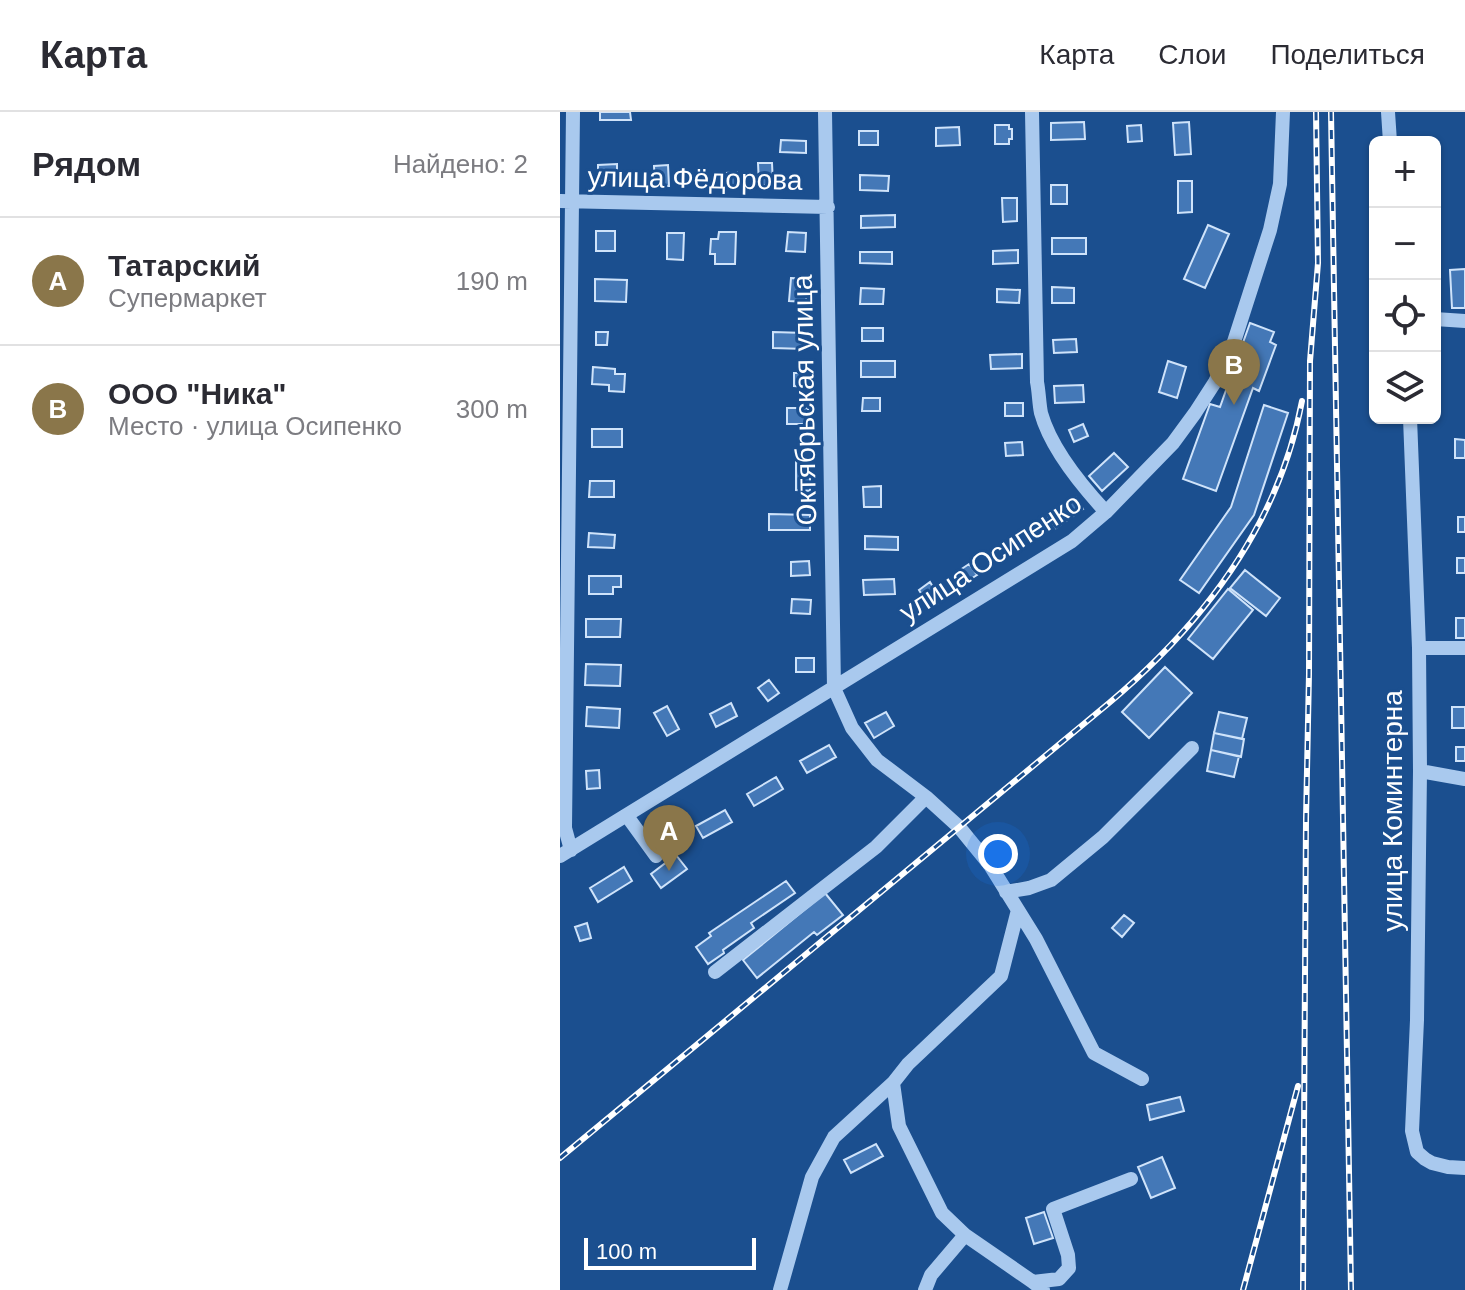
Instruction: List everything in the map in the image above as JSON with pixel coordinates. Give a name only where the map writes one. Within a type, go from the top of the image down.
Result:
[{"type":"street","points":[[566,853],[566,201],[573,112]]},
{"type":"street","name":"Октябрьская улица","points":[[825,112],[834,688]]},
{"type":"street","points":[[1032,112],[1037,382],[1041,412],[1048,432],[1078,481],[1106,512]]},
{"type":"street","name":"улица Осипенко","points":[[566,853],[1072,541],[1106,512],[1173,443],[1209,392],[1232,348],[1270,230],[1280,184],[1283,112]]},
{"type":"street","points":[[1388,112],[1390,136]]},
{"type":"street","name":"улица Фёдорова","points":[[566,201],[828,207]]},
{"type":"street","points":[[1441,319],[1465,321]]},
{"type":"street","name":"улица Коминтерна","points":[[1410,424],[1419,648],[1420,771],[1417,1020],[1412,1131],[1417,1152],[1425,1159],[1465,1168]]},
{"type":"street","points":[[1419,648],[1465,648]]},
{"type":"street","points":[[834,688],[852,728],[877,760],[959,827],[990,865],[1036,939],[1094,1053],[1142,1079]]},
{"type":"street","points":[[1006,892],[1051,880],[1103,837],[1192,748]]},
{"type":"street","points":[[1420,771],[1465,779]]},
{"type":"street","points":[[715,972],[876,847],[926,797]]},
{"type":"street","points":[[627,816],[656,856]]},
{"type":"street","points":[[780,1290],[812,1177],[834,1137],[1001,976],[1018,910]]},
{"type":"street","points":[[893,1083],[899,1126],[942,1213],[965,1235],[1038,1286],[1059,1279],[1069,1268],[1068,1255],[1053,1209],[1131,1179]]},
{"type":"street","points":[[925,1290],[931,1275],[965,1235]]},
{"type":"building","points":[[600,112],[630,112],[631,120],[600,120]]},
{"type":"building","points":[[1084,122],[1085,139],[1051,140],[1051,123]]},
{"type":"building","points":[[1189,122],[1191,154],[1175,155],[1173,123]]},
{"type":"building","points":[[995,125],[1009,125],[1012,129],[1009,144],[995,144]]},
{"type":"building","points":[[1141,125],[1142,141],[1128,142],[1127,126]]},
{"type":"building","points":[[959,127],[960,145],[936,146],[936,128]]},
{"type":"building","points":[[859,131],[878,131],[878,145],[859,145]]},
{"type":"building","points":[[781,140],[806,141],[806,153],[780,152]]},
{"type":"building","points":[[758,163],[772,163],[773,185],[759,185]]},
{"type":"building","points":[[617,164],[617,180],[598,180],[598,165]]},
{"type":"building","points":[[668,165],[669,186],[655,186],[654,166]]},
{"type":"building","points":[[737,172],[738,186],[728,187],[727,173]]},
{"type":"building","points":[[705,175],[706,185],[695,186],[694,176]]},
{"type":"building","points":[[860,175],[889,176],[888,191],[860,190]]},
{"type":"building","points":[[1178,181],[1192,181],[1192,212],[1178,213]]},
{"type":"building","points":[[1051,185],[1067,185],[1067,204],[1051,204]]},
{"type":"building","points":[[1002,198],[1017,198],[1017,221],[1003,222]]},
{"type":"building","points":[[895,215],[895,227],[861,228],[861,216]]},
{"type":"building","points":[[1208,225],[1229,234],[1205,288],[1184,279]]},
{"type":"building","points":[[596,231],[615,231],[615,251],[596,251]]},
{"type":"building","points":[[719,232],[736,232],[735,264],[715,264],[715,254],[710,254],[711,239],[718,239]]},
{"type":"building","points":[[788,232],[806,233],[805,252],[786,251]]},
{"type":"building","points":[[667,233],[684,233],[683,260],[667,259]]},
{"type":"building","points":[[1052,238],[1086,238],[1086,254],[1052,254]]},
{"type":"building","points":[[1018,250],[1018,263],[993,264],[993,251]]},
{"type":"building","points":[[860,252],[892,252],[892,264],[860,263]]},
{"type":"building","points":[[1465,269],[1465,308],[1452,308],[1450,270]]},
{"type":"building","points":[[791,278],[807,279],[806,302],[789,301]]},
{"type":"building","points":[[595,279],[627,280],[626,302],[595,301]]},
{"type":"building","points":[[1052,287],[1074,288],[1074,303],[1052,303]]},
{"type":"building","points":[[861,288],[884,289],[883,304],[860,304]]},
{"type":"building","points":[[997,289],[1020,290],[1019,303],[997,302]]},
{"type":"building","points":[[1250,323],[1274,332],[1270,342],[1276,345],[1259,391],[1253,388],[1216,491],[1183,479],[1210,404],[1220,407]]},
{"type":"building","points":[[862,328],[883,328],[883,341],[862,341]]},
{"type":"building","points":[[596,332],[608,332],[607,345],[596,345]]},
{"type":"building","points":[[773,332],[805,333],[805,349],[773,348]]},
{"type":"building","points":[[1076,339],[1077,352],[1054,353],[1053,340]]},
{"type":"building","points":[[1022,354],[1022,368],[991,369],[990,355]]},
{"type":"building","points":[[861,361],[895,361],[895,377],[861,377]]},
{"type":"building","points":[[1168,361],[1186,367],[1177,398],[1159,392]]},
{"type":"building","points":[[593,367],[615,369],[615,374],[625,374],[624,392],[609,391],[609,385],[592,384]]},
{"type":"building","points":[[794,373],[808,373],[807,387],[794,386]]},
{"type":"building","points":[[1083,385],[1084,402],[1055,403],[1054,386]]},
{"type":"building","points":[[863,398],[880,398],[880,411],[862,411]]},
{"type":"building","points":[[1005,403],[1023,403],[1023,416],[1005,416]]},
{"type":"building","points":[[1264,405],[1288,413],[1254,515],[1199,593],[1180,580],[1231,507]]},
{"type":"building","points":[[787,408],[808,408],[809,424],[787,424]]},
{"type":"building","points":[[1083,424],[1088,436],[1074,442],[1069,430]]},
{"type":"building","points":[[592,429],[622,429],[622,447],[592,447]]},
{"type":"building","points":[[1455,439],[1465,440],[1465,458],[1455,458]]},
{"type":"building","points":[[1022,442],[1023,455],[1006,456],[1005,443]]},
{"type":"building","points":[[1114,453],[1128,467],[1102,491],[1089,476]]},
{"type":"building","points":[[796,458],[810,458],[810,491],[796,490]]},
{"type":"building","points":[[590,481],[614,481],[614,497],[589,497]]},
{"type":"building","points":[[881,486],[881,507],[864,507],[863,487]]},
{"type":"building","points":[[1076,498],[1083,509],[1056,528],[1048,516]]},
{"type":"building","points":[[769,514],[810,515],[810,530],[769,530]]},
{"type":"building","points":[[1458,517],[1465,517],[1465,532],[1458,532]]},
{"type":"building","points":[[589,533],[615,535],[614,548],[588,547]]},
{"type":"building","points":[[865,536],[898,537],[898,550],[865,549]]},
{"type":"building","points":[[1457,558],[1465,558],[1465,573],[1457,573]]},
{"type":"building","points":[[809,561],[810,575],[791,576],[791,562]]},
{"type":"building","points":[[969,564],[977,575],[961,585],[954,574]]},
{"type":"building","points":[[1245,570],[1280,598],[1266,616],[1230,588]]},
{"type":"building","points":[[589,576],[621,576],[621,587],[613,587],[613,594],[589,594]]},
{"type":"building","points":[[894,579],[895,594],[864,595],[863,580]]},
{"type":"building","points":[[930,582],[936,592],[931,595],[937,604],[930,608],[919,590]]},
{"type":"building","points":[[1228,589],[1253,610],[1213,659],[1188,639]]},
{"type":"building","points":[[792,599],[811,600],[810,614],[791,613]]},
{"type":"building","points":[[1456,618],[1465,618],[1465,638],[1456,638]]},
{"type":"building","points":[[586,619],[621,619],[620,637],[586,637]]},
{"type":"building","points":[[796,658],[814,658],[814,672],[796,672]]},
{"type":"building","points":[[586,664],[621,665],[620,686],[585,685]]},
{"type":"building","points":[[1165,667],[1192,693],[1149,738],[1122,712]]},
{"type":"building","points":[[769,680],[779,693],[768,701],[758,688]]},
{"type":"building","points":[[731,703],[737,716],[716,727],[710,714]]},
{"type":"building","points":[[667,706],[679,729],[667,736],[654,713]]},
{"type":"building","points":[[587,707],[620,709],[619,728],[586,726]]},
{"type":"building","points":[[1452,707],[1465,707],[1465,728],[1452,728]]},
{"type":"building","points":[[886,712],[894,726],[874,738],[865,723]]},
{"type":"building","points":[[1219,712],[1247,718],[1242,739],[1214,733]]},
{"type":"building","points":[[1214,733],[1244,739],[1241,757],[1211,750]]},
{"type":"building","points":[[829,745],[836,757],[807,773],[800,761]]},
{"type":"building","points":[[1456,747],[1465,747],[1465,761],[1456,761]]},
{"type":"building","points":[[1211,750],[1239,756],[1234,777],[1207,771]]},
{"type":"building","points":[[599,770],[600,788],[587,789],[586,771]]},
{"type":"building","points":[[776,777],[783,789],[754,806],[747,794]]},
{"type":"building","points":[[725,810],[732,822],[703,838],[696,826]]},
{"type":"building","points":[[676,855],[687,869],[661,888],[651,874]]},
{"type":"building","points":[[624,867],[632,881],[598,902],[590,888]]},
{"type":"building","points":[[786,881],[795,893],[751,923],[754,928],[708,964],[696,947],[711,936],[709,933]]},
{"type":"building","points":[[825,893],[843,915],[817,935],[814,932],[757,978],[743,960]]},
{"type":"building","points":[[1124,915],[1134,923],[1122,937],[1112,928]]},
{"type":"building","points":[[587,923],[591,938],[580,941],[575,927]]},
{"type":"building","points":[[1180,1097],[1184,1111],[1150,1120],[1147,1105]]},
{"type":"building","points":[[876,1144],[883,1156],[851,1173],[844,1160]]},
{"type":"building","points":[[1162,1157],[1175,1188],[1151,1198],[1138,1167]]},
{"type":"building","points":[[1044,1212],[1053,1238],[1034,1244],[1026,1218]]},
{"type":"railway","points":[[1303,1290],[1310,361],[1318,263],[1316,112]]},
{"type":"railway","points":[[1331,112],[1351,1290]]},
{"type":"railway","points":[[560,1158],[1109,703],[1176,640],[1232,568],[1256,530],[1291,446],[1302,401]]},
{"type":"railway","points":[[1243,1290],[1298,1086]]},
{"type":"place","name":"ООО \"Ника\"","points":[[1234,405]]},
{"type":"place","name":"Татарский","points":[[669,871]]}]
